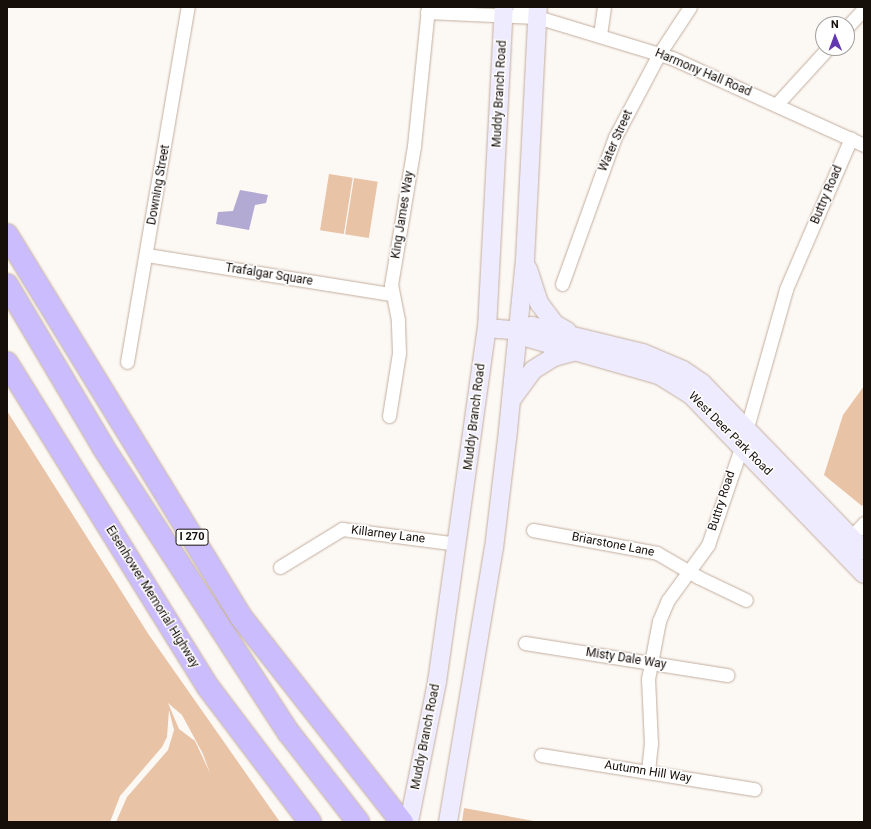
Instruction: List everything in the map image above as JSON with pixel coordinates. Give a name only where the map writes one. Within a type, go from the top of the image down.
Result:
[{"type":"highway","name":"I 270","points":[[7,235],[241,617],[402,822]]},
{"type":"highway","name":"I 270","points":[[7,285],[103,448],[284,726],[358,822]]},
{"type":"highway","name":"Eisenhower Memorial Highway","points":[[7,363],[208,687],[310,822]]},
{"type":"main road","name":"Muddy Branch Road","points":[[409,822],[437,682],[458,544],[487,328],[504,12]]},
{"type":"main road","points":[[448,822],[494,548],[519,331],[525,260],[538,12]]},
{"type":"main road","points":[[511,400],[533,370],[576,343],[555,324],[539,303],[525,260]]},
{"type":"main road","name":"West Deer Park Road","points":[[487,328],[519,331],[532,326],[576,343],[643,353],[683,370],[702,383],[744,437],[864,574]]},
{"type":"main road","name":"West Deer Park Road","points":[[744,437],[852,536],[864,551]]},
{"type":"street","name":"Downing Street","points":[[127,362],[147,255],[188,7]]},
{"type":"street","points":[[519,7],[538,12]]},
{"type":"street","points":[[600,35],[604,7]]},
{"type":"street","name":"Water Street","points":[[562,284],[615,137],[659,54],[690,7]]},
{"type":"street","points":[[855,19],[864,9]]},
{"type":"street","name":"King James Way","points":[[389,416],[399,353],[398,320],[391,294],[414,146],[427,10],[538,12]]},
{"type":"street","name":"Harmony Hall Road","points":[[538,12],[600,35],[659,54],[864,145]]},
{"type":"street","points":[[776,105],[821,56]]},
{"type":"street","name":"Buttry Road","points":[[648,771],[651,744],[648,686],[650,662],[663,610],[708,545],[744,437],[786,289],[851,138]]},
{"type":"street","name":"Trafalgar Square","points":[[147,255],[391,294]]},
{"type":"street","points":[[852,536],[864,523]]},
{"type":"street","name":"Killarney Lane","points":[[280,567],[342,529],[458,544]]},
{"type":"street","name":"Briarstone Lane","points":[[533,530],[657,553],[746,600]]},
{"type":"street","name":"Misty Dale Way","points":[[525,643],[727,674]]},
{"type":"street","name":"Autumn Hill Way","points":[[541,756],[648,771],[754,789]]},
{"type":"shaded area","points":[[329,174],[353,178],[344,234],[320,230]]},
{"type":"shaded area","points":[[354,178],[378,182],[369,238],[345,234]]},
{"type":"shaded area","points":[[240,190],[268,195],[266,203],[255,205],[249,230],[216,224],[218,212],[233,211]]},
{"type":"shaded area","points":[[864,386],[864,503],[862,506],[824,475],[843,415]]},
{"type":"shaded area","points":[[7,411],[149,635],[280,822],[116,822],[127,797],[168,750],[174,730],[169,710],[167,737],[162,747],[120,796],[110,822],[7,822]],"holes":[[[168,703],[182,715],[203,754],[210,773],[195,741],[179,729]]]},
{"type":"shaded area","points":[[464,808],[539,822],[462,822]]}]
